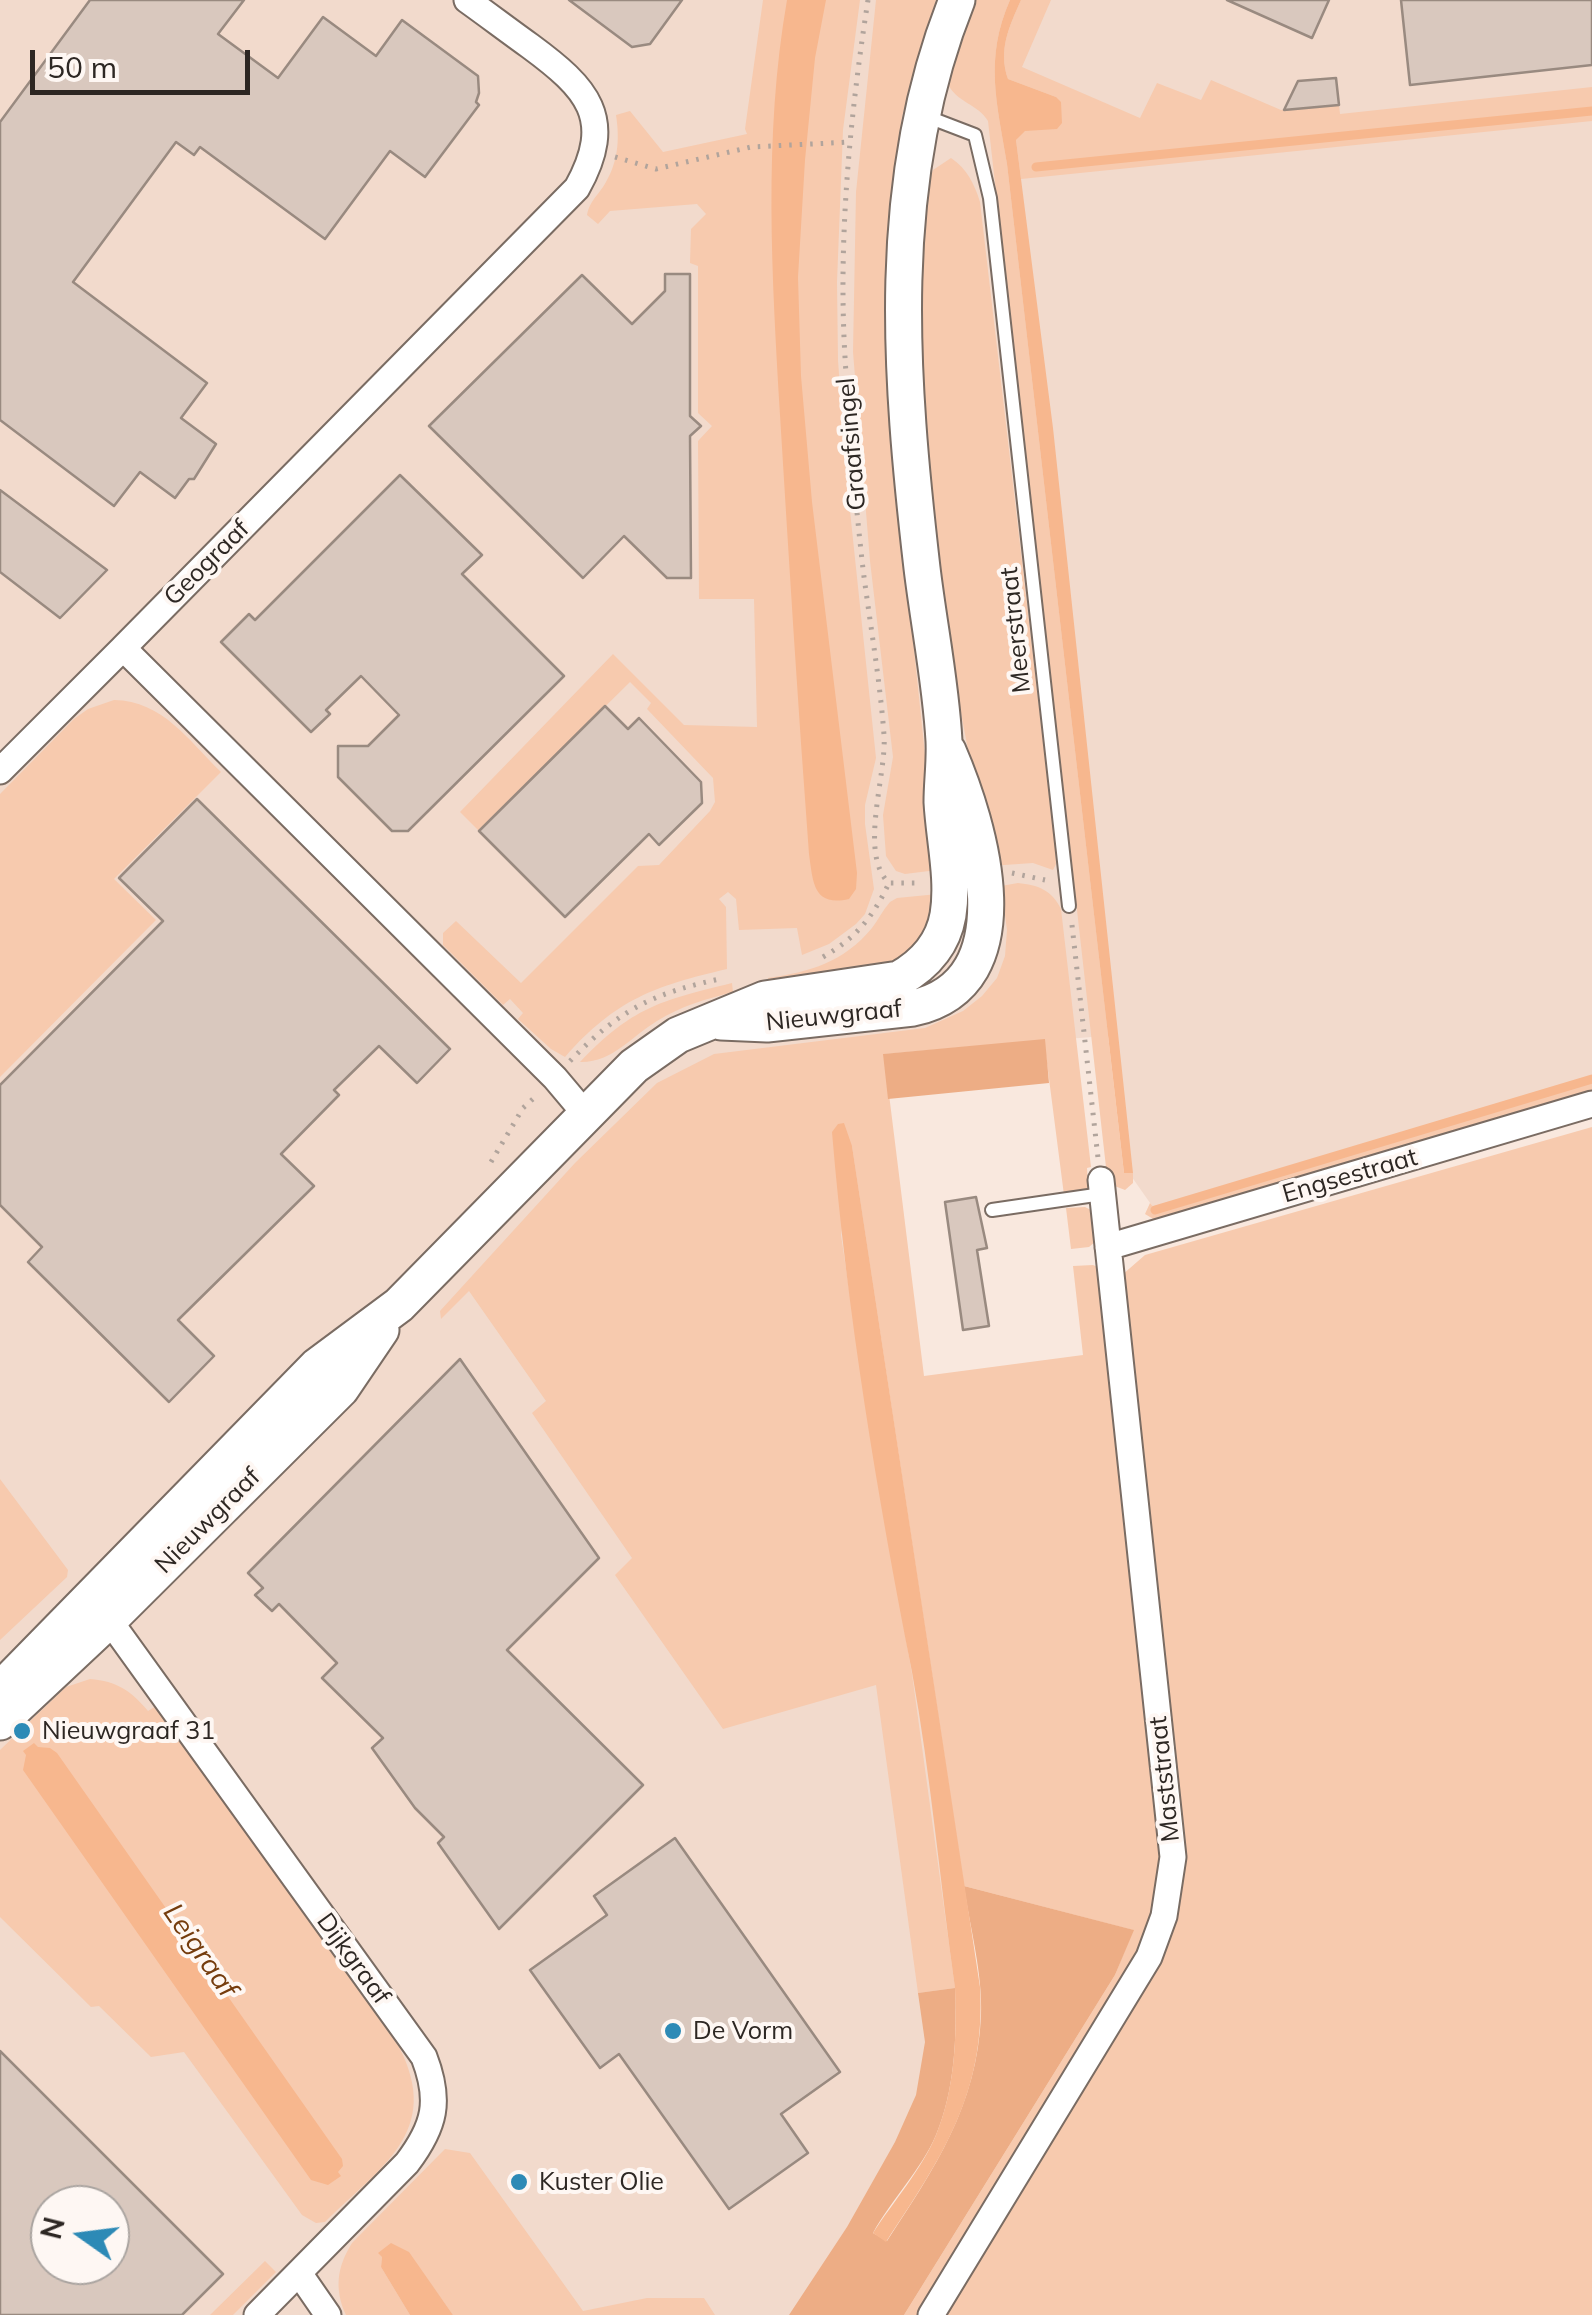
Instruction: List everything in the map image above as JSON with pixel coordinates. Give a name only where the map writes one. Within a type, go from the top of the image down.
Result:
[{"type":"street","points":[[467,0],[560,68],[582,89],[591,108],[594,148]]},
{"type":"street","points":[[920,115],[958,0]]},
{"type":"street","name":"Nieuwgraaf","points":[[0,1722],[317,1366],[399,1305],[634,1066],[678,1034],[765,999],[878,984],[917,969],[930,956],[965,878],[942,800],[944,741],[922,564],[906,367],[906,222],[920,115]]},
{"type":"street","name":"Geograaf","points":[[0,771],[578,188],[594,148]]},
{"type":"street","points":[[123,648],[555,1078],[587,1116]]},
{"type":"street","name":"Engsestraat","points":[[1108,1246],[1592,1104]]},
{"type":"street","name":"Maststraat","points":[[931,2315],[1149,1957],[1166,1902],[1174,1857],[1102,1188]]},
{"type":"street","name":"Nieuwgraaf","points":[[0,1690],[100,1607]]},
{"type":"street","name":"Dijkgraaf","points":[[100,1607],[413,2040],[432,2078],[432,2120],[423,2142],[257,2315]]},
{"type":"street","points":[[299,2273],[328,2315]]},
{"type":"lane","name":"Meerstraat","points":[[920,115],[976,135],[990,198],[1070,906]]},
{"type":"lane","points":[[992,1210],[1102,1188]]},
{"type":"path","name":"Graafsingel","points":[[868,0],[851,142],[845,352],[862,564],[884,736],[883,774],[874,817],[878,868],[889,883]]},
{"type":"path","points":[[594,148],[637,166],[656,169],[752,147],[851,142]]},
{"type":"path","points":[[1070,906],[1102,1188]]},
{"type":"shaded area","points":[[0,0],[1592,0],[1592,1079],[1155,1210],[1129,1173],[1115,1035],[843,1058],[968,1980],[827,2315],[0,2315]]},
{"type":"shaded area","points":[[763,0],[860,0],[843,130],[838,360],[876,758],[865,805],[874,889],[865,914],[856,924],[829,944],[802,955],[797,928],[739,930],[736,899],[728,892],[719,899],[726,907],[727,969],[638,998],[602,1021],[565,1057],[518,1019],[523,1013],[510,999],[503,1005],[443,945],[443,933],[456,921],[521,983],[638,866],[659,865],[710,811],[715,802],[713,778],[647,709],[651,703],[630,682],[479,831],[460,812],[613,654],[684,725],[757,727],[754,599],[699,599],[698,441],[712,426],[698,413],[698,266],[690,263],[691,229],[706,214],[697,204],[610,211],[598,224],[587,215],[615,161],[616,115],[630,111],[663,152],[747,134]]},
{"type":"shaded area","points":[[787,0],[826,0],[815,58],[798,277],[801,376],[812,502],[857,873],[856,889],[849,899],[837,901],[817,890],[809,854],[777,363],[772,155]]},
{"type":"shaded area","points":[[876,0],[936,0],[902,116],[889,238],[908,592],[937,870],[905,874],[896,871],[886,856],[883,815],[893,757],[870,561],[853,352],[856,192]]},
{"type":"shaded area","points":[[976,0],[1010,0],[997,42],[995,81],[1124,1173],[1133,1173],[1133,1183],[1125,1190],[1112,1185],[1107,1176],[988,121],[948,84]]},
{"type":"shaded area","points":[[1010,0],[1021,0],[1005,48],[1008,79],[1061,102],[1062,123],[1057,129],[1025,131],[1016,140],[1053,428],[1133,1173],[1124,1173],[997,101],[997,42]]},
{"type":"shaded area","points":[[1021,0],[1051,0],[1022,67],[1140,118],[1157,83],[1201,100],[1211,80],[1281,110],[1339,105],[1340,114],[1592,87],[1592,121],[1021,179],[1016,140],[1056,97],[1008,79],[1005,48]]},
{"type":"shaded area","points":[[951,158],[969,177],[980,202],[1055,844],[1053,870],[1033,863],[990,866],[941,607],[922,411],[919,284],[926,185],[933,170]]},
{"type":"shaded area","points":[[114,700],[147,707],[161,715],[221,772],[114,879],[156,920],[0,1077],[0,794],[74,719],[88,709]]},
{"type":"shaded area","points":[[1018,883],[1044,890],[1061,909],[1091,1167],[1087,1168],[1088,1187],[1084,1192],[1064,1195],[1044,1040],[884,1054],[924,1376],[1083,1355],[1073,1266],[1093,1265],[1102,1269],[1165,1853],[1146,1940],[920,2315],[904,2315],[1115,1975],[1133,1930],[964,1886],[852,1146],[841,1235],[912,1674],[955,1988],[918,1993],[876,1685],[723,1729],[615,1575],[632,1558],[532,1413],[546,1401],[469,1291],[441,1319],[440,1311],[575,1163],[657,1083],[714,1054],[925,1028],[963,1011],[997,978],[1005,956],[1007,930],[1001,886]]},
{"type":"shaded area","points":[[938,894],[936,908],[920,942],[888,968],[769,986],[768,978],[812,969],[850,949],[897,898]]},
{"type":"shaded area","points":[[732,983],[733,992],[675,1011],[612,1053],[580,1062],[616,1029],[649,1009]]},
{"type":"shaded area","points":[[1045,1039],[1049,1083],[888,1099],[883,1054]]},
{"type":"shaded area","points":[[1592,1079],[1592,1095],[1155,1220],[1145,1214],[1150,1203],[1156,1210]]},
{"type":"shaded area","points":[[844,1123],[852,1146],[980,1987],[976,2060],[968,2092],[942,2152],[886,2242],[873,2233],[930,2148],[947,2099],[955,2043],[955,1988],[919,1711],[875,1471],[846,1268],[832,1132]]},
{"type":"shaded area","points":[[1592,1127],[1592,2315],[945,2315],[1053,2140],[1162,1950],[1169,1927],[1122,1275],[1145,1255]]},
{"type":"shaded area","points":[[1066,1208],[1091,1210],[1096,1241],[1089,1247],[1071,1249]]},
{"type":"shaded area","points":[[0,1479],[68,1570],[67,1577],[0,1640]]},
{"type":"shaded area","points":[[90,1679],[123,1688],[148,1711],[156,1706],[399,2047],[411,2077],[414,2102],[409,2125],[384,2165],[325,2222],[316,2223],[302,2215],[184,2052],[151,2057],[99,2006],[91,2007],[0,1917],[0,1750],[66,1687]]},
{"type":"shaded area","points":[[34,1743],[57,1753],[342,2159],[343,2166],[338,2172],[341,2176],[328,2185],[311,2180],[23,1770],[23,1751]]},
{"type":"shaded area","points":[[964,1886],[1134,1930],[1115,1975],[904,2315],[789,2315],[847,2227],[895,2142],[916,2095],[925,2042],[918,1993],[955,1988],[951,2081],[930,2148],[873,2233],[887,2241],[936,2162],[962,2108],[978,2049],[981,2016],[978,1967]]},
{"type":"shaded area","points":[[445,2149],[470,2153],[583,2311],[647,2298],[704,2298],[715,2315],[453,2315],[409,2253],[393,2246],[382,2257],[381,2267],[410,2315],[346,2315],[339,2278],[352,2243]]},
{"type":"shaded area","points":[[391,2243],[409,2252],[453,2315],[410,2315],[381,2267],[382,2257],[378,2253]]},
{"type":"shaded area","points":[[265,2261],[276,2272],[233,2315],[210,2315]]},
{"type":"building","points":[[90,0],[244,0],[218,34],[278,78],[323,17],[376,56],[402,20],[478,76],[479,93],[479,105],[425,177],[390,151],[325,239],[200,147],[194,155],[176,142],[73,282],[207,383],[181,418],[216,444],[194,479],[189,479],[175,498],[140,472],[114,506],[0,420],[0,122]]},
{"type":"building","points":[[569,0],[682,0],[650,44],[632,47]]},
{"type":"building","points":[[1227,0],[1329,0],[1312,38]]},
{"type":"building","points":[[1401,0],[1592,0],[1592,65],[1410,85]]},
{"type":"building","points":[[1336,78],[1339,105],[1284,110],[1298,81]]},
{"type":"building","points":[[665,274],[690,274],[690,416],[701,426],[690,436],[691,578],[667,578],[624,536],[583,578],[429,426],[582,275],[632,324],[665,291]]},
{"type":"building","points":[[400,475],[482,555],[462,574],[564,676],[408,831],[392,831],[338,777],[338,746],[368,746],[399,715],[361,676],[326,710],[330,714],[311,732],[221,642],[249,614],[255,620]]},
{"type":"building","points":[[0,490],[107,570],[60,618],[0,572]]},
{"type":"building","points":[[605,706],[628,729],[639,718],[701,782],[702,803],[659,845],[649,834],[565,917],[479,831]]},
{"type":"building","points":[[197,799],[450,1049],[417,1083],[379,1046],[334,1090],[339,1095],[281,1154],[314,1186],[178,1320],[214,1356],[169,1402],[28,1262],[42,1247],[0,1205],[0,1085],[163,921],[119,878]]},
{"type":"building","points":[[976,1197],[987,1248],[977,1250],[989,1326],[963,1330],[945,1202]]},
{"type":"building","points":[[460,1359],[599,1558],[507,1650],[643,1785],[499,1929],[438,1843],[444,1837],[415,1808],[372,1748],[383,1738],[322,1678],[337,1663],[279,1604],[272,1611],[255,1595],[263,1588],[248,1573]]},
{"type":"building","points":[[675,1838],[840,2072],[781,2114],[808,2153],[729,2209],[619,2054],[600,2068],[530,1970],[607,1915],[594,1896]]},
{"type":"building","points":[[0,2051],[223,2274],[182,2315],[0,2315]]},
{"type":"waterway","points":[[1036,167],[1592,111]]},
{"type":"waterway","points":[[1155,1210],[1592,1079]]},
{"type":"place","name":"Nieuwgraaf 31","points":[[22,1731]]},
{"type":"place","name":"De Vorm","points":[[673,2031]]},
{"type":"place","name":"Kuster Olie","points":[[519,2182]]},
{"type":"water label","name":"Leigraaf","points":[[200,1951]]}]
